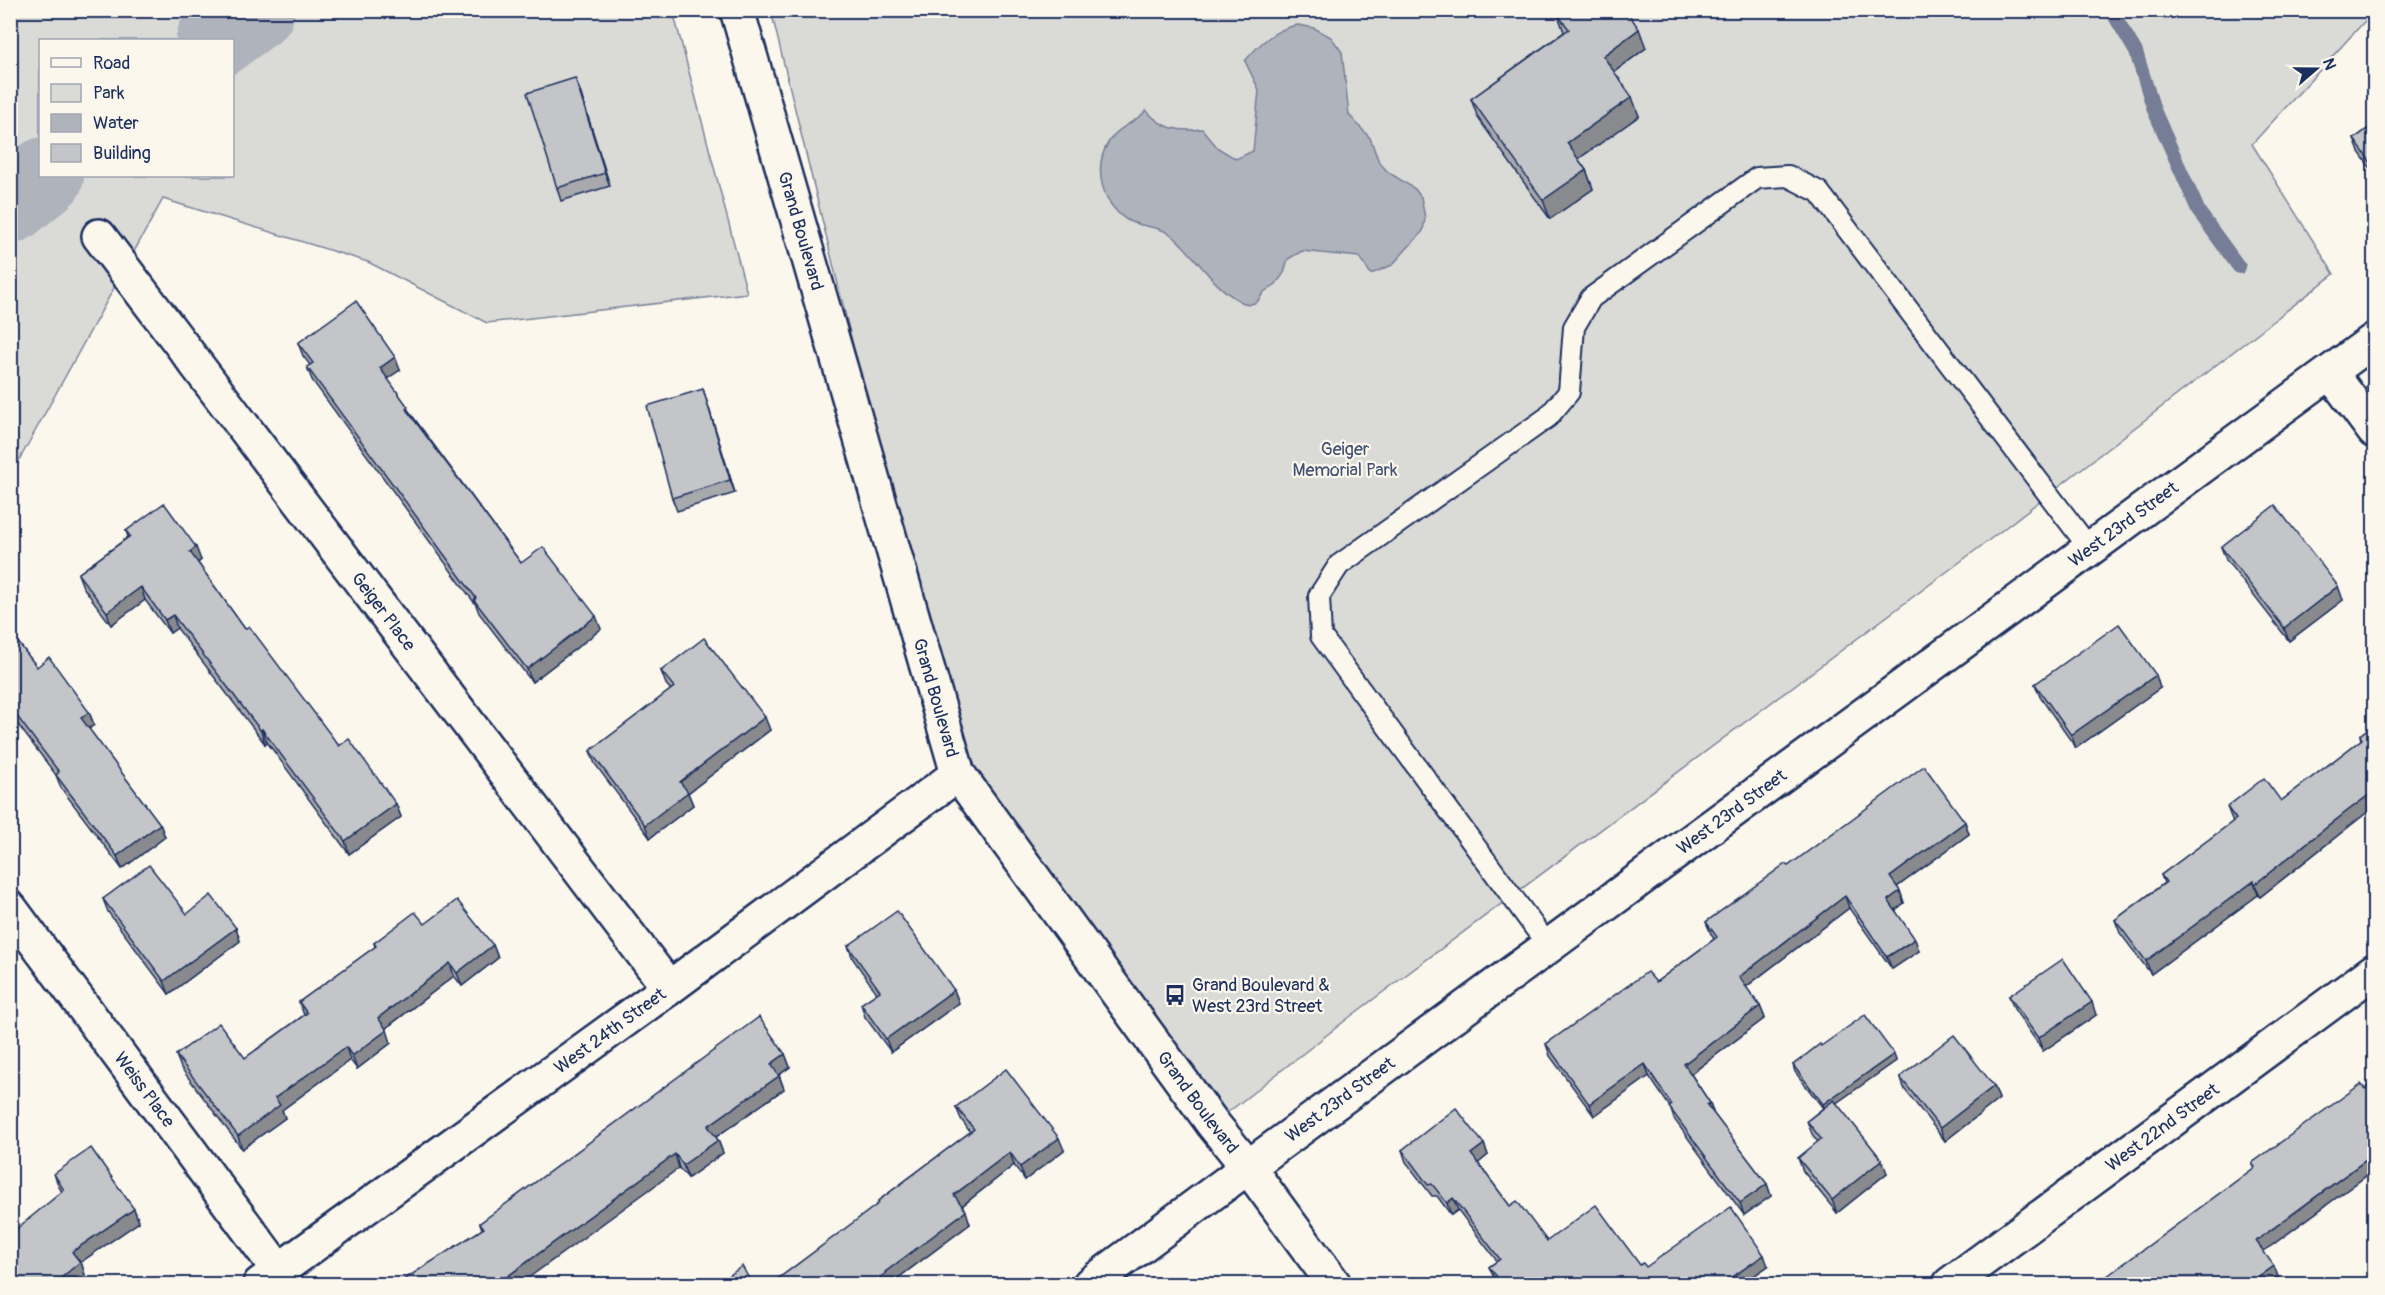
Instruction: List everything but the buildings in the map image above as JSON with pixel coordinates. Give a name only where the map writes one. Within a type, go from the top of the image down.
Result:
[{"type":"street","name":"Grand Boulevard","points":[[737,10],[958,774],[1206,1114],[1334,1284]]},
{"type":"street","name":"Geiger Place","points":[[99,236],[669,988]]},
{"type":"street","name":"West 23rd Street","points":[[1090,1284],[2374,340]]},
{"type":"street","points":[[2331,373],[2374,430]]},
{"type":"street","name":"West 24th Street","points":[[270,1278],[669,988],[958,774]]},
{"type":"street","name":"Weiss Place","points":[[10,908],[270,1278]]},
{"type":"street","name":"West 22nd Street","points":[[1950,1284],[2374,971]]},
{"type":"lane","points":[[1549,947],[1321,636],[1319,596],[1339,565],[1548,417],[1569,392],[1574,327],[1591,298],[1757,178],[1788,176],[1819,192],[2090,549]]},
{"type":"green space","points":[[11,11],[673,11],[747,293],[487,323],[368,262],[163,199],[11,475]]},
{"type":"green space","name":"Geiger Memorial Park","points":[[771,11],[2374,11],[2252,144],[2334,274],[1984,544],[1351,1016],[1213,1124],[958,774]]},
{"type":"water","points":[[1298,25],[1314,28],[1331,37],[1342,52],[1349,115],[1370,138],[1379,162],[1388,172],[1415,189],[1421,197],[1425,218],[1423,231],[1392,265],[1371,274],[1359,257],[1302,251],[1288,259],[1284,273],[1276,284],[1264,292],[1257,302],[1248,305],[1236,299],[1216,283],[1169,233],[1133,223],[1117,212],[1110,203],[1101,180],[1102,157],[1114,135],[1146,110],[1158,121],[1171,128],[1202,129],[1218,148],[1236,159],[1253,151],[1259,90],[1245,61],[1268,38]]},
{"type":"waterway","points":[[216,39],[256,10]]},
{"type":"waterway","points":[[2111,10],[2136,52],[2154,110],[2199,212],[2239,267]]},
{"type":"waterway","points":[[10,205],[44,177]]},
{"type":"place","name":"Grand Boulevard & West 23rd Street","points":[[1175,995]]}]
